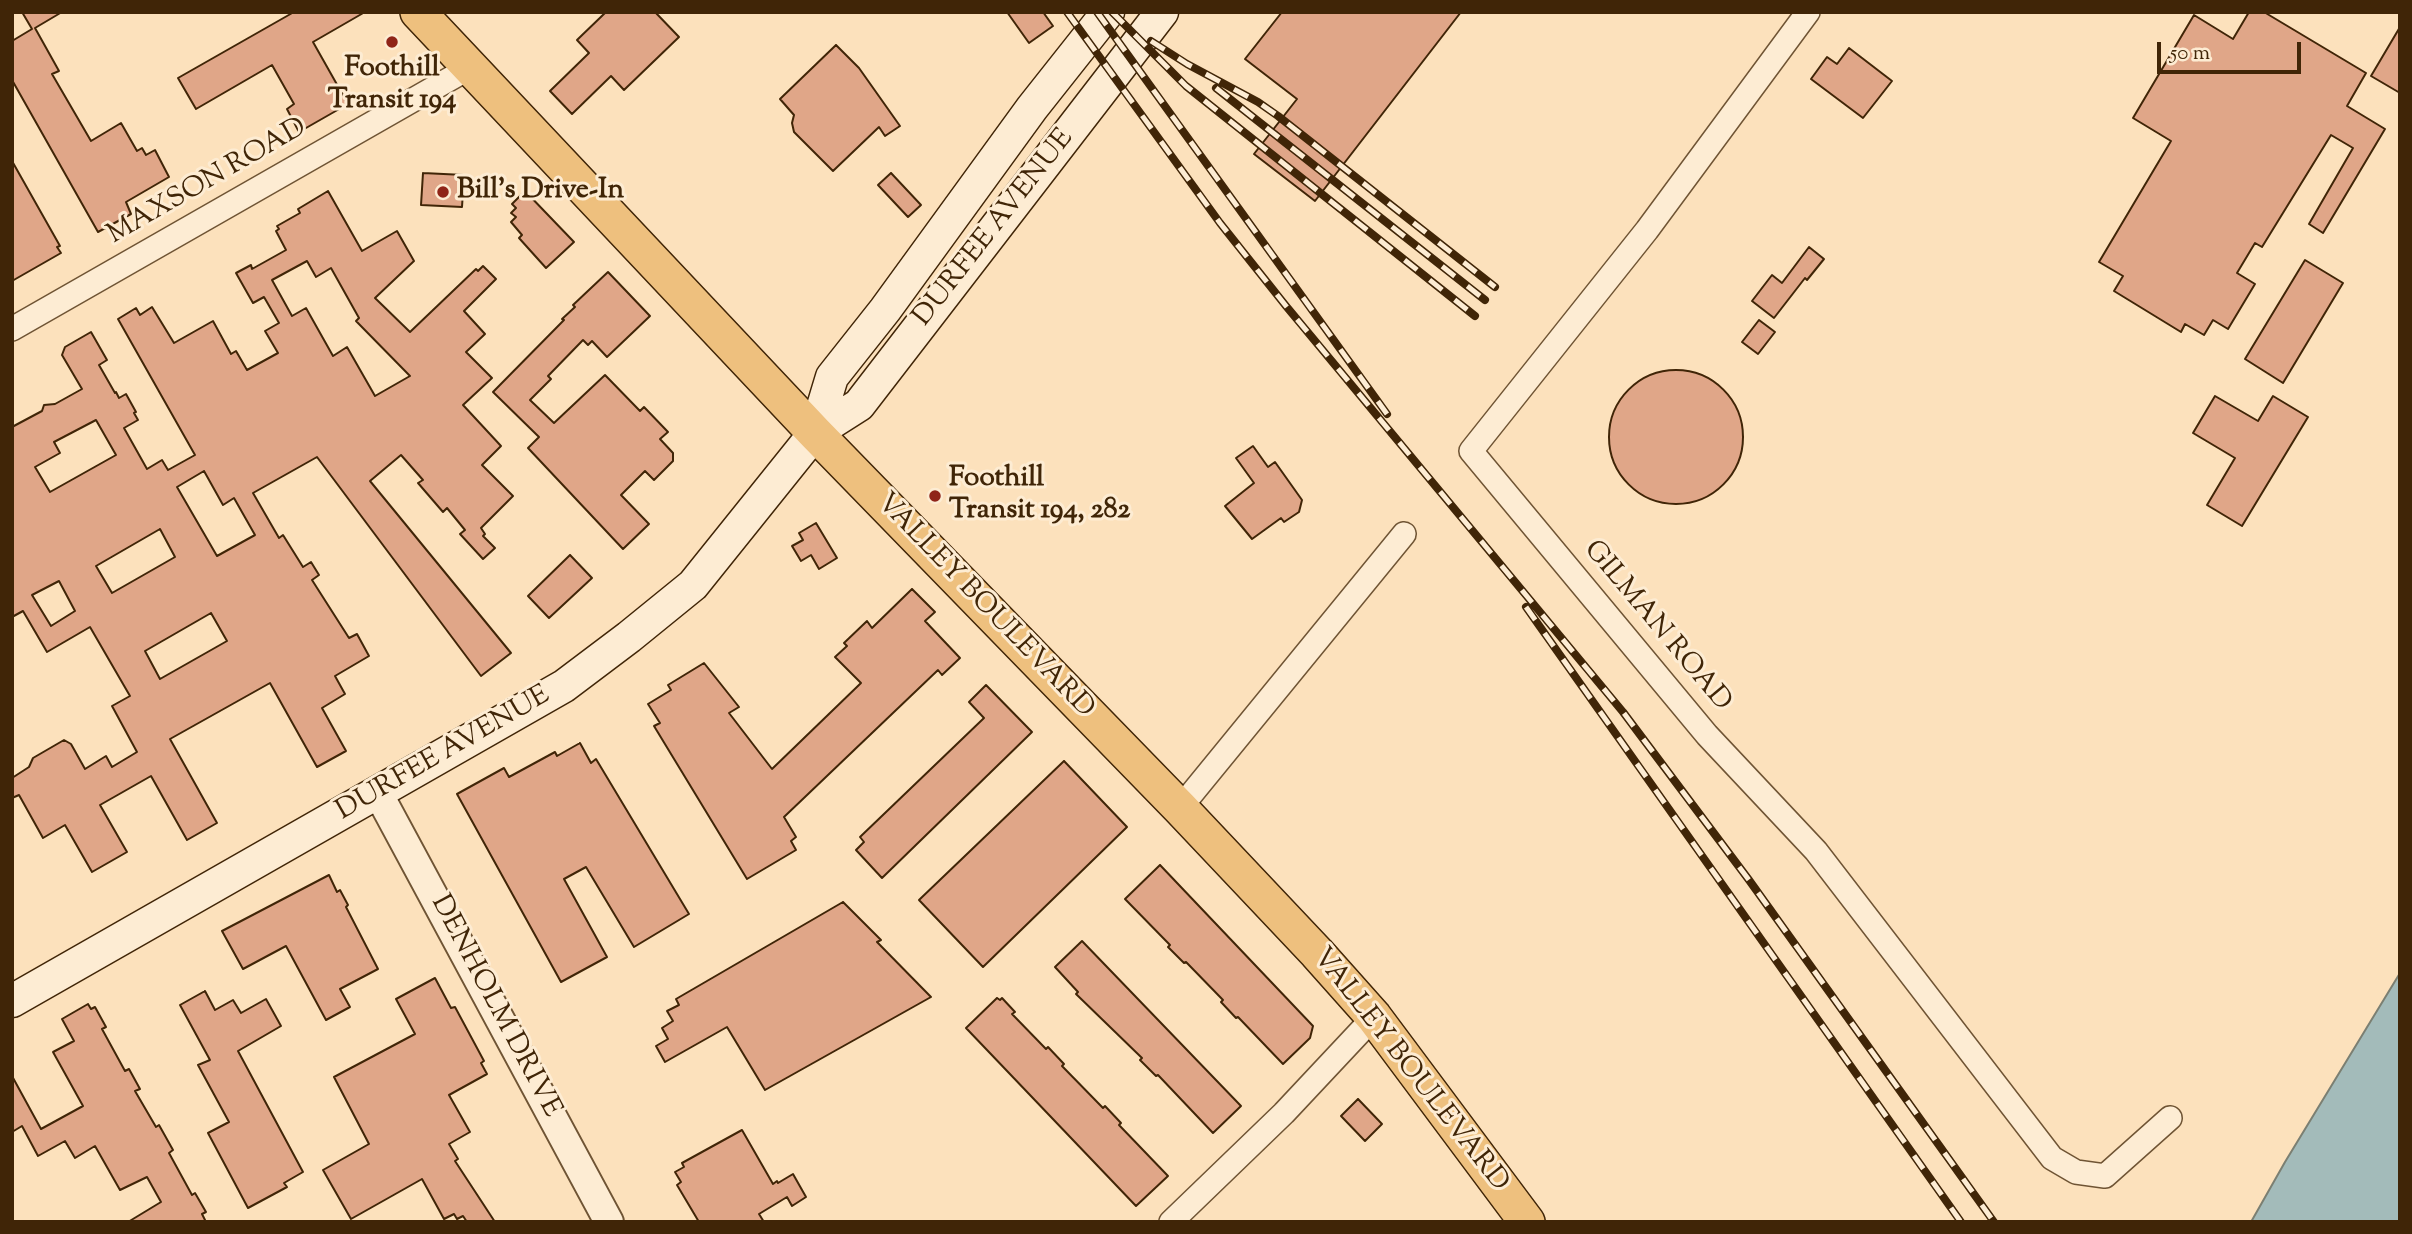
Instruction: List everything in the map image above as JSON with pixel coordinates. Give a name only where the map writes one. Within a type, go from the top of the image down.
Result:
[{"type":"main road","name":"VALLEY BOULEVARD","points":[[418,12],[815,433],[1180,808],[1317,953],[1374,1017],[1527,1222]]},
{"type":"main road","name":"DURFEE AVENUE","points":[[815,433],[832,377],[886,310],[1032,108],[1108,12]]},
{"type":"main road","name":"DURFEE AVENUE","points":[[12,1001],[564,686],[693,585],[815,433],[859,405],[1162,12]]},
{"type":"street","name":"GILMAN ROAD","points":[[1808,12],[1647,230],[1471,451],[1707,735],[1816,851],[2052,1158],[2076,1172],[2105,1176],[2170,1118]]},
{"type":"street","name":"MAXSON ROAD","points":[[12,330],[469,68]]},
{"type":"street","points":[[1180,808],[1404,534]]},
{"type":"street","name":"DENHOLM DRIVE","points":[[378,793],[609,1222]]},
{"type":"street","points":[[1171,1222],[1284,1114],[1374,1017]]},
{"type":"water","points":[[2400,973],[2400,1222],[2251,1222],[2285,1162]]},
{"type":"building","points":[[22,12],[62,12],[35,28],[59,71],[52,74],[91,141],[121,123],[137,151],[142,148],[146,155],[155,150],[169,177],[126,202],[131,214],[98,232],[12,80],[12,41],[32,29]]},
{"type":"building","points":[[294,12],[365,12],[313,42],[348,104],[299,132],[287,109],[294,104],[272,65],[196,109],[178,78]]},
{"type":"building","points":[[606,12],[655,12],[679,37],[624,90],[611,76],[572,114],[550,91],[589,53],[577,40]]},
{"type":"building","points":[[1007,12],[1043,12],[1053,26],[1029,43]]},
{"type":"building","points":[[1282,12],[1461,12],[1315,201],[1254,154],[1297,99],[1245,59]]},
{"type":"building","points":[[2249,12],[2264,12],[2366,73],[2347,106],[2385,129],[2323,233],[2309,224],[2353,148],[2331,135],[2262,247],[2255,243],[2237,273],[2255,284],[2228,329],[2213,320],[2204,335],[2185,324],[2181,332],[2114,291],[2123,276],[2099,262],[2171,141],[2133,118],[2194,15],[2233,39]]},
{"type":"building","points":[[2400,27],[2400,93],[2371,76]]},
{"type":"building","points":[[836,45],[859,68],[900,126],[885,136],[879,127],[833,171],[794,132],[794,115],[780,99]]},
{"type":"building","points":[[1849,48],[1892,81],[1863,118],[1811,79],[1827,57],[1837,64]]},
{"type":"building","points":[[12,161],[60,246],[57,247],[61,253],[12,281]]},
{"type":"building","points":[[423,173],[464,175],[462,207],[421,205]]},
{"type":"building","points":[[891,173],[921,205],[908,217],[878,185]]},
{"type":"building","points":[[328,191],[362,251],[397,231],[414,261],[375,298],[410,332],[476,269],[478,271],[483,266],[496,279],[464,311],[485,334],[466,352],[492,378],[463,405],[501,446],[482,465],[513,496],[481,528],[485,534],[483,536],[495,548],[483,559],[460,534],[465,530],[447,508],[443,512],[418,483],[423,480],[401,455],[370,481],[511,653],[481,676],[317,457],[253,493],[279,538],[283,535],[303,567],[311,562],[319,575],[312,580],[349,638],[357,634],[369,656],[335,676],[345,694],[322,708],[346,751],[317,767],[270,683],[170,739],[217,823],[187,840],[151,776],[100,805],[127,852],[92,872],[65,825],[43,838],[19,795],[12,798],[12,778],[29,767],[33,758],[64,740],[71,744],[85,769],[106,756],[112,767],[137,752],[112,706],[130,696],[90,627],[47,652],[23,611],[12,617],[12,427],[42,411],[44,405],[55,404],[82,389],[62,355],[65,347],[91,332],[107,360],[99,365],[115,393],[119,398],[126,394],[136,412],[134,413],[138,420],[124,428],[147,469],[162,460],[168,470],[195,455],[118,319],[136,308],[140,315],[152,307],[174,343],[213,321],[231,354],[236,351],[247,370],[278,353],[265,331],[279,323],[264,297],[253,303],[236,273],[251,265],[252,269],[286,250],[276,231],[279,229],[277,226],[300,213],[298,209]],"holes":[[[307,261],[316,277],[331,268],[359,318],[356,321],[410,376],[375,396],[347,347],[333,356],[306,308],[292,316],[272,280]],[[96,420],[116,455],[50,492],[35,467],[60,453],[54,442]],[[204,471],[223,505],[234,498],[255,535],[217,556],[177,487]],[[160,529],[175,557],[112,593],[96,566]],[[59,581],[75,611],[51,626],[32,595]],[[211,613],[227,641],[160,679],[145,651]]]},
{"type":"building","points":[[525,191],[574,242],[546,268],[519,238],[522,235],[511,222],[516,217],[511,213],[516,208],[512,204]]},
{"type":"building","points":[[1809,247],[1824,259],[1807,280],[1805,278],[1774,318],[1752,301],[1772,275],[1782,283]]},
{"type":"building","points":[[2305,260],[2343,283],[2283,383],[2245,359]]},
{"type":"building","points":[[608,272],[650,316],[607,357],[592,341],[588,345],[583,340],[548,376],[551,379],[530,400],[554,423],[605,375],[640,411],[644,407],[668,432],[660,439],[673,453],[673,461],[654,480],[645,471],[621,495],[649,524],[623,549],[528,448],[539,437],[493,392],[564,320],[562,319],[575,307],[573,305]]},
{"type":"building","points":[[1759,320],[1775,332],[1758,354],[1742,342]]},
{"type":"building","points":[[1676,370],[1702,375],[1724,389],[1738,411],[1743,437],[1738,463],[1724,485],[1702,499],[1676,504],[1650,499],[1628,485],[1614,463],[1609,437],[1614,411],[1628,389],[1650,375]]},
{"type":"building","points":[[2215,396],[2258,421],[2273,396],[2308,417],[2242,526],[2207,505],[2235,458],[2193,433]]},
{"type":"building","points":[[1253,446],[1268,467],[1275,462],[1302,500],[1299,512],[1284,522],[1281,518],[1252,539],[1225,506],[1254,483],[1236,458]]},
{"type":"building","points":[[816,523],[837,558],[819,569],[811,555],[801,561],[792,546],[803,540],[799,533]]},
{"type":"building","points":[[570,555],[592,578],[549,618],[528,596]]},
{"type":"building","points":[[912,589],[935,612],[925,621],[960,658],[942,675],[938,670],[784,817],[796,837],[791,841],[796,850],[747,879],[654,726],[660,723],[648,704],[671,690],[668,685],[704,663],[739,707],[729,713],[772,769],[861,683],[835,657],[847,646],[844,643],[867,621],[872,628]]},
{"type":"building","points":[[986,685],[1032,732],[882,878],[856,850],[864,842],[860,837],[984,718],[969,702]]},
{"type":"building","points":[[580,743],[591,763],[596,759],[689,914],[634,947],[586,867],[564,879],[607,957],[561,982],[457,794],[504,768],[509,777],[555,752],[557,756]]},
{"type":"building","points":[[1064,761],[1127,827],[983,967],[919,900]]},
{"type":"building","points":[[1160,865],[1313,1026],[1310,1038],[1283,1064],[1238,1017],[1236,1018],[1221,1002],[1223,1000],[1186,962],[1168,947],[1170,945],[1125,899]]},
{"type":"building","points":[[329,875],[337,892],[340,890],[348,905],[346,907],[378,969],[340,989],[350,1007],[326,1020],[286,946],[243,969],[222,931]]},
{"type":"building","points":[[843,902],[881,940],[877,942],[931,997],[765,1090],[727,1027],[665,1062],[656,1046],[668,1039],[662,1028],[673,1021],[667,1011],[679,1005],[676,999]]},
{"type":"building","points":[[1082,941],[1241,1106],[1213,1133],[1076,994],[1078,992],[1055,967]]},
{"type":"building","points":[[435,978],[451,1008],[455,1007],[484,1061],[481,1063],[487,1074],[449,1095],[470,1132],[449,1144],[458,1159],[455,1161],[495,1222],[467,1222],[463,1216],[457,1219],[454,1214],[444,1219],[422,1179],[351,1219],[323,1170],[369,1144],[334,1077],[415,1034],[396,999]]},
{"type":"building","points":[[205,991],[215,1010],[233,1000],[241,1013],[266,999],[281,1026],[238,1051],[303,1172],[284,1183],[287,1187],[248,1208],[208,1133],[229,1122],[198,1065],[210,1060],[180,1005]]},
{"type":"building","points":[[997,998],[1002,998],[1015,1012],[1012,1014],[1046,1049],[1048,1047],[1064,1064],[1062,1066],[1103,1108],[1105,1106],[1121,1123],[1119,1125],[1168,1176],[1136,1206],[966,1028]]},
{"type":"building","points":[[88,1004],[91,1009],[95,1007],[106,1027],[102,1029],[125,1071],[129,1069],[140,1089],[135,1091],[173,1150],[169,1153],[192,1195],[195,1193],[206,1212],[202,1214],[206,1222],[128,1222],[161,1202],[147,1177],[120,1190],[95,1146],[75,1158],[65,1141],[38,1156],[22,1126],[12,1132],[12,1076],[41,1129],[83,1106],[53,1052],[74,1041],[62,1019]]},
{"type":"building","points":[[1358,1099],[1382,1124],[1365,1141],[1341,1116]]},
{"type":"building","points":[[742,1130],[773,1184],[793,1174],[806,1197],[792,1206],[787,1197],[759,1214],[764,1222],[699,1222],[677,1185],[681,1182],[675,1172],[684,1167],[682,1163]]},
{"type":"railway","points":[[1067,12],[1220,223],[1623,712],[1749,880],[1994,1222]]},
{"type":"railway","points":[[1097,12],[1387,414]]},
{"type":"railway","points":[[1112,12],[1186,86],[1475,316]]},
{"type":"railway","points":[[1151,41],[1278,116],[1495,287]]},
{"type":"railway","points":[[1216,88],[1485,300]]},
{"type":"railway","points":[[1526,607],[1961,1222]]},
{"type":"place","name":"Foothill Transit 194","points":[[392,42]]},
{"type":"place","name":"Bill's Drive-In","points":[[443,192]]},
{"type":"place","name":"Foothill Transit 194, 282","points":[[935,496]]}]
